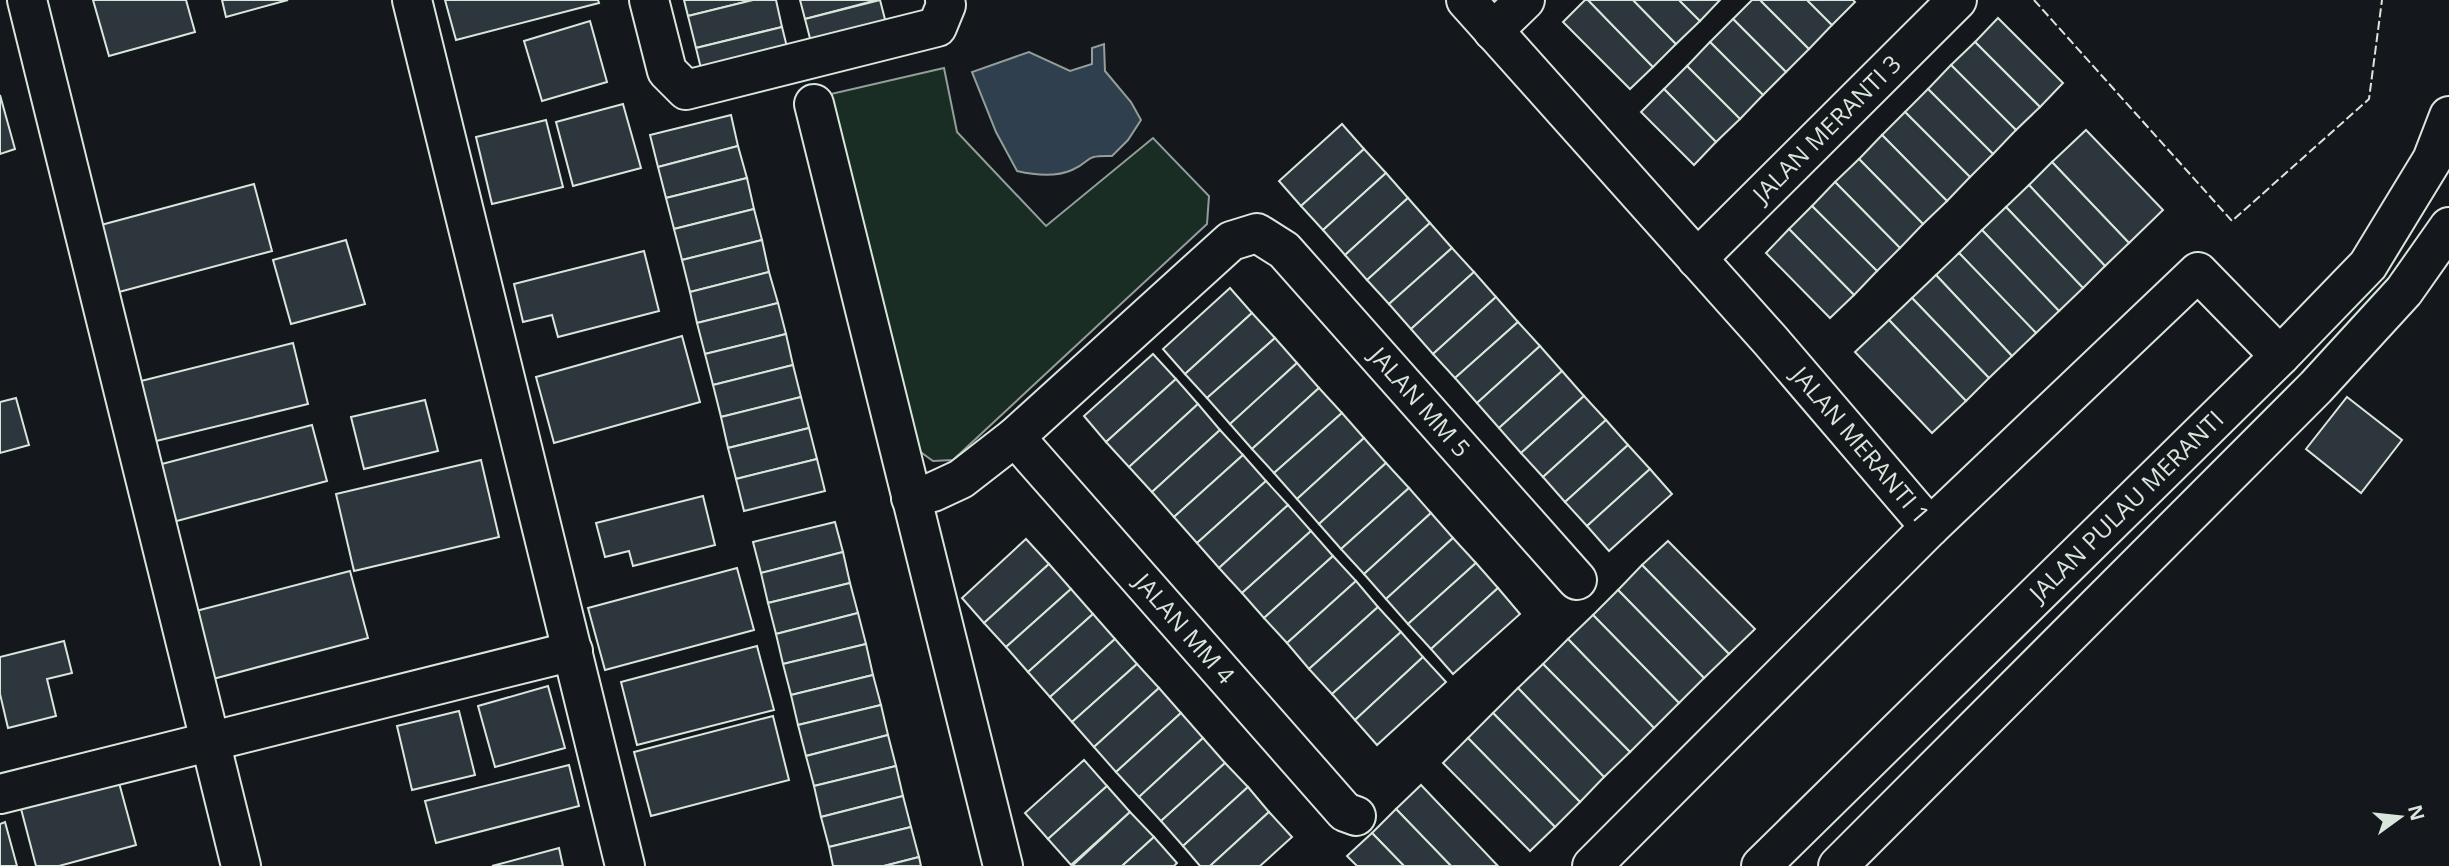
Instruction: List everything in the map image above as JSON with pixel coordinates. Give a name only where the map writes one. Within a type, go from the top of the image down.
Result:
[{"type":"street","points":[[27,0],[242,866]]},
{"type":"street","points":[[412,0],[625,866]]},
{"type":"street","points":[[649,0],[667,71],[686,90],[937,27],[946,5],[945,0]]},
{"type":"street","name":"JALAN MERANTI 1","points":[[1466,0],[1770,340],[1930,527],[2198,272],[2280,356]]},
{"type":"street","points":[[1493,31],[1525,0]]},
{"type":"street","name":"JALAN MERANTI 3","points":[[1697,259],[1957,0]]},
{"type":"street","points":[[814,104],[1003,866]]},
{"type":"street","name":"JALAN PULAU MERANTI","points":[[1761,866],[2280,356],[2368,265],[2432,160],[2449,116]]},
{"type":"street","name":"JALAN PULAU MERANTI","points":[[1838,866],[2316,387],[2404,291],[2449,227]]},
{"type":"street","name":"JALAN MM 5","points":[[1015,437],[1231,241],[1257,233],[1284,250],[1577,580]]},
{"type":"street","points":[[911,498],[933,492],[961,479],[1015,437]]},
{"type":"street","name":"JALAN MM 4","points":[[1015,437],[1345,812],[1356,816]]},
{"type":"street","points":[[1592,866],[1930,527]]},
{"type":"street","points":[[0,794],[573,651]]},
{"type":"green space","points":[[944,68],[957,132],[1046,226],[1153,138],[1209,196],[1207,224],[953,460],[933,461],[915,448],[831,94]]},
{"type":"water","points":[[1104,44],[1105,71],[1131,102],[1141,120],[1128,140],[1112,156],[1092,158],[1079,167],[1059,174],[1017,171],[996,132],[972,72],[1029,52],[1070,71],[1092,64],[1092,48]]},
{"type":"building","points":[[93,0],[186,0],[195,32],[109,56]]},
{"type":"building","points":[[222,0],[288,0],[226,17]]},
{"type":"building","points":[[445,0],[598,0],[599,3],[456,40]]},
{"type":"building","points":[[684,0],[753,0],[688,16]]},
{"type":"building","points":[[753,0],[776,0],[782,27],[696,48],[688,16]]},
{"type":"building","points":[[800,0],[877,0],[805,19]]},
{"type":"building","points":[[880,0],[888,31],[813,50],[805,19]]},
{"type":"building","points":[[1588,0],[1653,67],[1630,89],[1563,22]]},
{"type":"building","points":[[1588,0],[1633,0],[1676,44],[1653,67]]},
{"type":"building","points":[[1633,0],[1679,0],[1700,21],[1676,44]]},
{"type":"building","points":[[1679,0],[1720,0],[1700,21]]},
{"type":"building","points":[[1752,0],[1760,0],[1809,49],[1786,72],[1733,19]]},
{"type":"building","points":[[1760,0],[1807,0],[1832,25],[1809,49]]},
{"type":"building","points":[[1807,0],[1853,0],[1855,2],[1832,25]]},
{"type":"building","points":[[1998,18],[2063,83],[2040,107],[1975,42]]},
{"type":"building","points":[[1733,19],[1786,72],[1763,95],[1710,42]]},
{"type":"building","points":[[590,21],[607,82],[542,101],[524,41]]},
{"type":"building","points":[[782,27],[790,59],[704,81],[696,48]]},
{"type":"building","points":[[1710,42],[1763,95],[1740,119],[1687,66]]},
{"type":"building","points":[[1975,42],[2040,107],[2016,130],[1951,65]]},
{"type":"building","points":[[1951,65],[2016,130],[1993,154],[1928,89]]},
{"type":"building","points":[[1687,66],[1740,119],[1716,142],[1664,89]]},
{"type":"building","points":[[1664,89],[1716,142],[1694,165],[1641,112]]},
{"type":"building","points":[[1928,89],[1993,154],[1970,177],[1905,112]]},
{"type":"building","points":[[0,95],[15,149],[0,154]]},
{"type":"building","points":[[623,104],[641,168],[573,186],[556,122]]},
{"type":"building","points":[[1905,112],[1970,177],[1947,201],[1882,135]]},
{"type":"building","points":[[731,115],[738,146],[658,167],[650,135]]},
{"type":"building","points":[[546,120],[563,187],[492,204],[476,137]]},
{"type":"building","points":[[1342,124],[1364,149],[1301,206],[1279,181]]},
{"type":"building","points":[[2086,130],[2163,210],[2129,243],[2052,162]]},
{"type":"building","points":[[1882,135],[1947,201],[1923,224],[1859,159]]},
{"type":"building","points":[[738,146],[747,178],[666,198],[658,167]]},
{"type":"building","points":[[1364,149],[1386,173],[1323,230],[1301,206]]},
{"type":"building","points":[[1859,159],[1923,224],[1900,248],[1835,182]]},
{"type":"building","points":[[2052,162],[2129,243],[2105,266],[2029,185]]},
{"type":"building","points":[[1386,173],[1408,198],[1345,255],[1323,230]]},
{"type":"building","points":[[747,178],[754,209],[674,229],[666,198]]},
{"type":"building","points":[[1835,182],[1900,248],[1877,271],[1812,206]]},
{"type":"building","points":[[254,184],[272,251],[119,292],[101,225]]},
{"type":"building","points":[[2029,185],[2105,266],[2083,288],[2006,207]]},
{"type":"building","points":[[1408,198],[1430,223],[1367,280],[1345,255]]},
{"type":"building","points":[[1812,206],[1877,271],[1854,295],[1789,229]]},
{"type":"building","points":[[2006,207],[2083,288],[2059,311],[1982,230]]},
{"type":"building","points":[[754,209],[762,240],[682,260],[674,229]]},
{"type":"building","points":[[1430,223],[1452,248],[1389,304],[1367,280]]},
{"type":"building","points":[[1789,229],[1854,295],[1830,318],[1766,253]]},
{"type":"building","points":[[1982,230],[2059,311],[2036,333],[1959,253]]},
{"type":"building","points":[[346,240],[365,304],[291,324],[273,260]]},
{"type":"building","points":[[762,240],[769,272],[690,292],[682,260]]},
{"type":"building","points":[[1452,248],[1474,272],[1411,329],[1389,304]]},
{"type":"building","points":[[644,251],[659,311],[558,337],[552,315],[523,322],[514,284]]},
{"type":"building","points":[[1959,253],[2036,333],[2012,356],[1936,275]]},
{"type":"building","points":[[769,272],[778,303],[697,323],[690,292]]},
{"type":"building","points":[[1474,272],[1496,297],[1433,354],[1411,329]]},
{"type":"building","points":[[1936,275],[2012,356],[1989,378],[1912,298]]},
{"type":"building","points":[[1230,288],[1252,313],[1185,374],[1163,349]]},
{"type":"building","points":[[1496,297],[1518,322],[1455,378],[1433,354]]},
{"type":"building","points":[[1912,298],[1989,378],[1966,401],[1889,320]]},
{"type":"building","points":[[778,303],[786,334],[705,354],[697,323]]},
{"type":"building","points":[[1252,313],[1275,338],[1207,398],[1185,374]]},
{"type":"building","points":[[1889,320],[1966,401],[1932,433],[1855,352]]},
{"type":"building","points":[[1518,322],[1540,346],[1477,403],[1455,378]]},
{"type":"building","points":[[786,334],[793,365],[713,385],[705,354]]},
{"type":"building","points":[[682,336],[700,402],[554,443],[536,377]]},
{"type":"building","points":[[1275,338],[1297,363],[1230,424],[1207,398]]},
{"type":"building","points":[[293,343],[308,404],[152,442],[137,382]]},
{"type":"building","points":[[1540,346],[1562,371],[1499,428],[1477,403]]},
{"type":"building","points":[[1153,354],[1176,379],[1106,442],[1084,416]]},
{"type":"building","points":[[1297,363],[1319,388],[1252,449],[1230,424]]},
{"type":"building","points":[[793,365],[801,397],[721,417],[713,385]]},
{"type":"building","points":[[1562,371],[1584,396],[1521,453],[1499,428]]},
{"type":"building","points":[[1176,379],[1198,404],[1129,467],[1106,442]]},
{"type":"building","points":[[1319,388],[1342,413],[1274,473],[1252,449]]},
{"type":"building","points":[[1584,396],[1606,420],[1543,477],[1521,453]]},
{"type":"building","points":[[801,397],[809,428],[728,448],[721,417]]},
{"type":"building","points":[[2347,397],[2402,440],[2361,493],[2306,449]]},
{"type":"building","points":[[16,398],[29,445],[0,453],[0,402]]},
{"type":"building","points":[[425,400],[438,451],[364,469],[351,417]]},
{"type":"building","points":[[1198,404],[1220,430],[1152,492],[1129,467]]},
{"type":"building","points":[[1342,413],[1364,438],[1297,499],[1274,473]]},
{"type":"building","points":[[1606,420],[1628,445],[1565,502],[1543,477]]},
{"type":"building","points":[[312,425],[327,481],[173,522],[158,465]]},
{"type":"building","points":[[809,428],[817,459],[736,479],[728,448]]},
{"type":"building","points":[[1220,430],[1243,455],[1174,517],[1152,492]]},
{"type":"building","points":[[1364,438],[1386,463],[1319,524],[1297,499]]},
{"type":"building","points":[[1628,445],[1650,469],[1587,526],[1565,502]]},
{"type":"building","points":[[1243,455],[1266,481],[1197,543],[1174,517]]},
{"type":"building","points":[[817,459],[825,491],[744,511],[736,479]]},
{"type":"building","points":[[481,460],[499,537],[354,571],[336,494]]},
{"type":"building","points":[[1386,463],[1409,488],[1341,549],[1319,524]]},
{"type":"building","points":[[1650,469],[1672,494],[1609,551],[1587,526]]},
{"type":"building","points":[[1266,481],[1288,505],[1219,568],[1197,543]]},
{"type":"building","points":[[1409,488],[1431,513],[1364,574],[1341,549]]},
{"type":"building","points":[[703,496],[715,545],[633,566],[629,551],[605,557],[596,523]]},
{"type":"building","points":[[1288,505],[1311,531],[1242,593],[1219,568]]},
{"type":"building","points":[[1431,513],[1453,538],[1386,599],[1364,574]]},
{"type":"building","points":[[835,522],[843,552],[761,573],[753,542]]},
{"type":"building","points":[[1311,531],[1333,556],[1264,618],[1242,593]]},
{"type":"building","points":[[1453,538],[1476,563],[1408,624],[1386,599]]},
{"type":"building","points":[[1026,539],[1049,564],[984,623],[962,598]]},
{"type":"building","points":[[1668,541],[1755,629],[1729,654],[1642,565]]},
{"type":"building","points":[[843,552],[850,583],[768,603],[761,573]]},
{"type":"building","points":[[1333,556],[1356,581],[1287,643],[1264,618]]},
{"type":"building","points":[[1476,563],[1498,588],[1431,649],[1408,624]]},
{"type":"building","points":[[1049,564],[1071,589],[1006,647],[984,623]]},
{"type":"building","points":[[1642,565],[1729,654],[1704,678],[1618,590]]},
{"type":"building","points":[[737,568],[754,630],[605,670],[588,608]]},
{"type":"building","points":[[350,571],[368,638],[213,679],[196,611]]},
{"type":"building","points":[[1356,581],[1378,607],[1309,669],[1287,643]]},
{"type":"building","points":[[850,583],[858,613],[776,634],[768,603]]},
{"type":"building","points":[[1498,588],[1520,614],[1453,674],[1431,649]]},
{"type":"building","points":[[1071,589],[1093,614],[1028,672],[1006,647]]},
{"type":"building","points":[[1618,590],[1704,678],[1679,703],[1593,615]]},
{"type":"building","points":[[1378,607],[1401,632],[1332,694],[1309,669]]},
{"type":"building","points":[[858,613],[866,644],[783,664],[776,634]]},
{"type":"building","points":[[1093,614],[1115,639],[1050,697],[1028,672]]},
{"type":"building","points":[[1593,615],[1679,703],[1654,728],[1568,639]]},
{"type":"building","points":[[1401,632],[1423,657],[1355,720],[1332,694]]},
{"type":"building","points":[[1115,639],[1137,664],[1072,722],[1050,697]]},
{"type":"building","points":[[1568,639],[1654,728],[1630,752],[1543,664]]},
{"type":"building","points":[[64,641],[72,673],[47,679],[56,716],[8,728],[0,694],[0,657]]},
{"type":"building","points":[[866,644],[873,675],[791,695],[783,664]]},
{"type":"building","points":[[757,646],[774,710],[637,745],[621,682]]},
{"type":"building","points":[[1423,657],[1446,682],[1377,745],[1355,720]]},
{"type":"building","points":[[1137,664],[1159,688],[1094,747],[1072,722]]},
{"type":"building","points":[[1543,664],[1630,752],[1604,777],[1518,688]]},
{"type":"building","points":[[873,675],[881,705],[798,725],[791,695]]},
{"type":"building","points":[[548,686],[565,748],[495,767],[478,706]]},
{"type":"building","points":[[1159,688],[1181,713],[1116,772],[1094,747]]},
{"type":"building","points":[[1518,688],[1604,777],[1580,802],[1493,713]]},
{"type":"building","points":[[881,705],[888,735],[806,756],[798,725]]},
{"type":"building","points":[[459,711],[475,775],[412,790],[397,726]]},
{"type":"building","points":[[1181,713],[1203,738],[1139,797],[1116,772]]},
{"type":"building","points":[[1493,713],[1580,802],[1555,827],[1468,738]]},
{"type":"building","points":[[773,716],[789,780],[651,816],[634,752]]},
{"type":"building","points":[[888,735],[896,766],[814,786],[806,756]]},
{"type":"building","points":[[1203,738],[1225,763],[1161,821],[1139,797]]},
{"type":"building","points":[[1468,738],[1555,827],[1530,851],[1443,763]]},
{"type":"building","points":[[1084,760],[1107,786],[1048,839],[1025,813]]},
{"type":"building","points":[[1225,763],[1248,787],[1183,846],[1161,821]]},
{"type":"building","points":[[569,765],[579,806],[436,843],[425,801]]},
{"type":"building","points":[[896,766],[903,796],[821,817],[814,786]]},
{"type":"building","points":[[118,779],[136,845],[59,866],[36,866],[20,805]]},
{"type":"building","points":[[1421,785],[1498,866],[1451,866],[1396,809]]},
{"type":"building","points":[[1107,786],[1130,812],[1071,865],[1048,839]]},
{"type":"building","points":[[1248,787],[1269,812],[1210,866],[1200,866],[1183,846]]},
{"type":"building","points":[[903,796],[911,827],[829,847],[821,817]]},
{"type":"building","points":[[1396,809],[1451,866],[1404,866],[1372,833]]},
{"type":"building","points":[[1130,812],[1154,837],[1122,866],[1072,866]]},
{"type":"building","points":[[1269,812],[1292,837],[1260,866],[1210,866]]},
{"type":"building","points":[[5,822],[17,866],[0,866],[0,824]]},
{"type":"building","points":[[911,827],[919,857],[884,866],[833,866],[829,847]]},
{"type":"building","points":[[1372,833],[1404,866],[1357,866],[1347,856]]},
{"type":"building","points":[[1154,837],[1177,863],[1174,866],[1122,866]]},
{"type":"building","points":[[559,848],[563,866],[492,866]]},
{"type":"building","points":[[919,857],[921,866],[884,866]]},
{"type":"fence","points":[[2034,0],[2232,221],[2369,99],[2382,0]]}]
